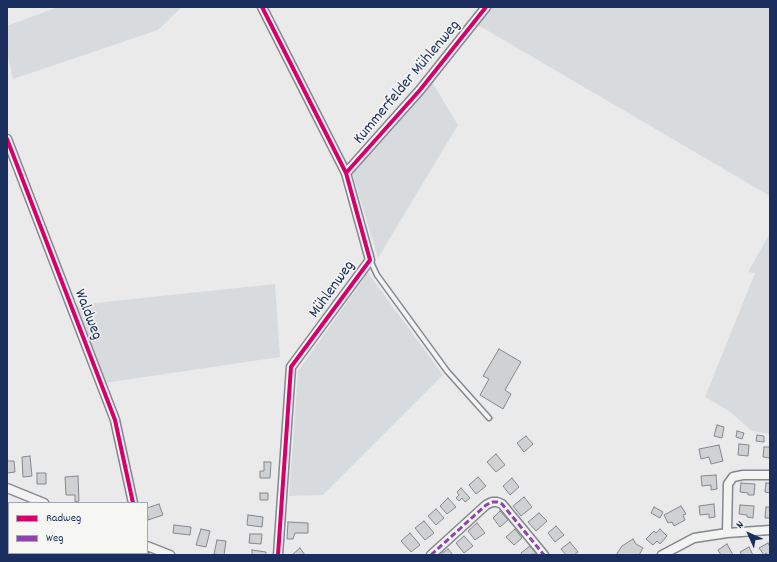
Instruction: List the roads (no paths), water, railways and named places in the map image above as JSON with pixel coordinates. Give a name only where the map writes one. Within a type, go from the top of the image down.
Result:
[{"type":"street","name":"Mühlenweg","points":[[262,7],[346,173],[370,260],[291,367],[278,555]]},
{"type":"street","name":"Kummerfelder Mühlenweg","points":[[346,173],[420,90],[486,7]]},
{"type":"street","name":"Waldweg","points":[[7,139],[115,420],[133,502]]},
{"type":"street","points":[[727,533],[728,484],[734,477],[743,475],[770,475]]},
{"type":"street","points":[[7,488],[42,502]]},
{"type":"street","points":[[431,555],[486,505],[492,502],[497,502],[502,504],[544,555]]},
{"type":"street","points":[[662,555],[694,538],[727,533],[770,530]]},
{"type":"street","points":[[148,546],[170,555]]},
{"type":"lane","points":[[370,260],[377,275],[447,371],[489,418]]}]
